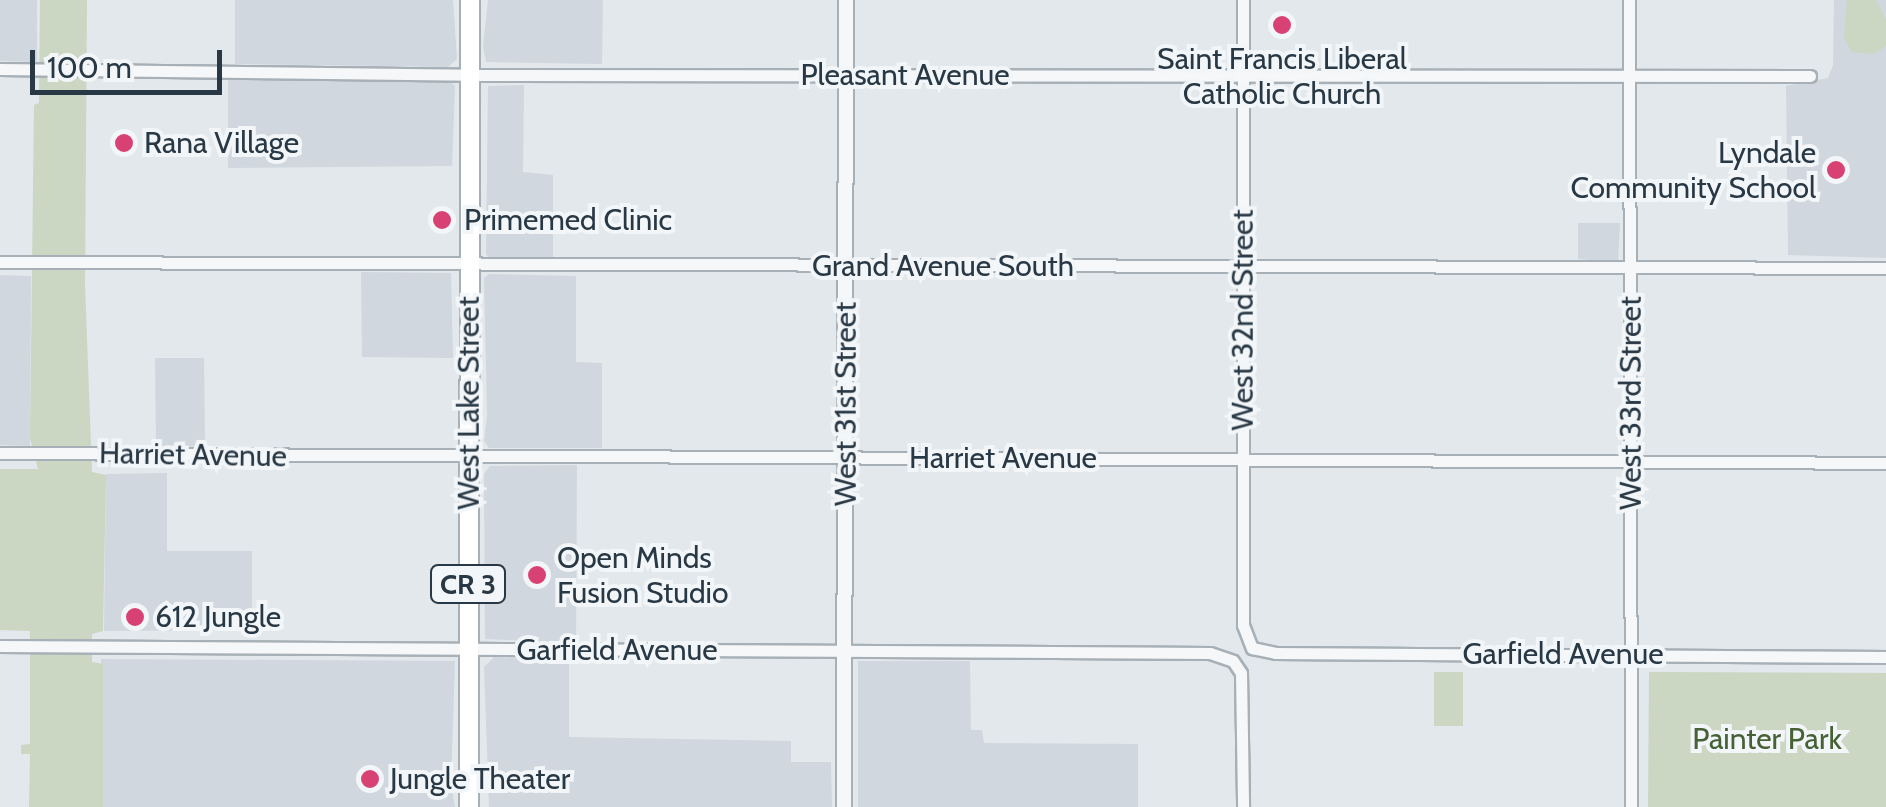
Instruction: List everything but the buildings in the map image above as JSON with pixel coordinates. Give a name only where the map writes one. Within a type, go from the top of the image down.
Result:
[{"type":"main road","name":"West Lake Street","points":[[469,807],[470,0]]},
{"type":"street","name":"West 31st Street","points":[[844,807],[846,0]]},
{"type":"street","name":"West 32nd Street","points":[[1243,0],[1246,639]]},
{"type":"street","name":"West 33rd Street","points":[[1630,0],[1631,807]]},
{"type":"street","name":"Pleasant Avenue","points":[[0,69],[469,75],[1810,76]]},
{"type":"street","name":"Grand Avenue South","points":[[0,262],[1886,268]]},
{"type":"street","name":"Harriet Avenue","points":[[0,453],[1886,462]]},
{"type":"street","name":"Garfield Avenue","points":[[1246,639],[1252,648],[1276,652],[1886,656]]},
{"type":"street","name":"Garfield Avenue","points":[[0,646],[1210,653],[1233,662],[1243,686],[1243,807]]},
{"type":"shaded area","points":[[0,0],[37,0],[37,62],[0,61]]},
{"type":"shaded area","points":[[235,0],[453,0],[457,59],[448,67],[235,64]]},
{"type":"shaded area","points":[[488,0],[603,0],[602,64],[486,62],[483,46]]},
{"type":"shaded area","name":"Lyndale Community School","points":[[1834,0],[1886,0],[1886,258],[1788,255],[1786,86],[1828,78],[1833,65]]},
{"type":"shaded area","points":[[228,80],[450,82],[455,86],[452,166],[228,168]]},
{"type":"shaded area","points":[[524,85],[523,172],[553,175],[553,257],[490,259],[486,254],[488,86]]},
{"type":"shaded area","points":[[1578,223],[1620,223],[1618,262],[1578,259]]},
{"type":"shaded area","points":[[361,272],[451,273],[453,358],[362,357]]},
{"type":"shaded area","points":[[489,274],[576,276],[576,362],[602,363],[602,448],[489,448],[484,441],[484,278]]},
{"type":"shaded area","points":[[0,275],[31,276],[30,446],[0,445]]},
{"type":"shaded area","points":[[155,358],[204,358],[205,446],[156,448]]},
{"type":"shaded area","points":[[577,465],[576,643],[485,639],[484,474],[490,466]]},
{"type":"shaded area","points":[[167,473],[167,551],[252,551],[252,630],[104,631],[106,474]]},
{"type":"shaded area","points":[[494,657],[569,659],[569,737],[791,741],[791,762],[831,762],[832,807],[489,807],[484,667]]},
{"type":"shaded area","points":[[101,659],[455,661],[451,785],[455,807],[103,807]]},
{"type":"shaded area","points":[[858,661],[970,661],[971,730],[982,730],[984,743],[1138,744],[1138,807],[858,807]]},
{"type":"green space","points":[[40,0],[87,0],[85,284],[92,472],[106,475],[103,631],[92,634],[92,662],[103,664],[103,807],[29,807],[30,754],[21,754],[21,745],[30,744],[30,631],[0,630],[0,469],[38,469],[30,438],[34,105],[39,103]]},
{"type":"green space","points":[[1847,0],[1876,0],[1886,19],[1886,46],[1874,54],[1852,52],[1844,38]]},
{"type":"green space","points":[[1434,672],[1463,672],[1463,726],[1434,726]]},
{"type":"green space","name":"Painter Park","points":[[1649,672],[1886,673],[1886,807],[1648,807]]},
{"type":"place","name":"Saint Francis Liberal Catholic Church","points":[[1282,25]]},
{"type":"place","name":"Rana Village","points":[[124,143]]},
{"type":"place","name":"Lyndale Community School","points":[[1836,170]]},
{"type":"place","name":"Primemed Clinic","points":[[442,220]]},
{"type":"place","name":"Open Minds Fusion Studio","points":[[537,575]]},
{"type":"place","name":"612 Jungle","points":[[135,617]]},
{"type":"place","name":"Jungle Theater","points":[[370,779]]}]
